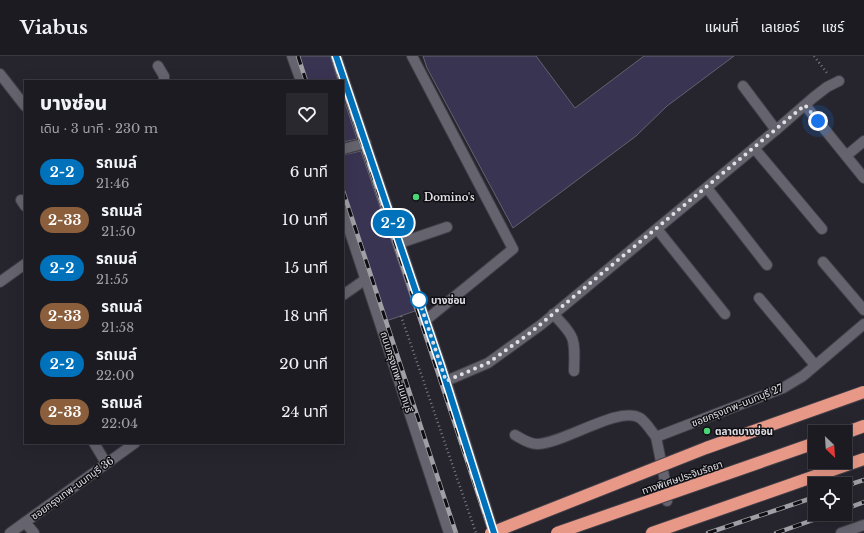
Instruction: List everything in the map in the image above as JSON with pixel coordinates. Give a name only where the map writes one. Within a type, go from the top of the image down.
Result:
[{"type":"highway","points":[[491,533],[706,448],[864,392]]},
{"type":"highway","points":[[852,430],[864,426]]},
{"type":"highway","name":"ทางพิเศษประจิมรัถยา","points":[[557,533],[808,445]]},
{"type":"highway","points":[[652,533],[864,459]]},
{"type":"street","points":[[292,56],[301,80]]},
{"type":"street","points":[[336,56],[426,320],[494,533]]},
{"type":"street","points":[[412,56],[513,249],[426,320]]},
{"type":"street","points":[[158,66],[164,76],[164,80]]},
{"type":"street","points":[[0,74],[24,105]]},
{"type":"street","points":[[446,381],[488,363],[508,350],[707,188],[827,87],[838,81]]},
{"type":"street","points":[[743,86],[776,130]]},
{"type":"street","points":[[805,105],[864,178]]},
{"type":"street","points":[[846,156],[864,141]]},
{"type":"street","points":[[344,150],[366,143]]},
{"type":"street","points":[[754,148],[822,229]]},
{"type":"street","points":[[707,188],[767,265]]},
{"type":"street","name":"ถนนกรุงเทพ-นนทบุรี","points":[[344,214],[449,533]]},
{"type":"street","points":[[400,243],[447,227]]},
{"type":"street","points":[[657,229],[725,314]]},
{"type":"street","points":[[823,262],[864,310]]},
{"type":"street","points":[[0,282],[24,265]]},
{"type":"street","points":[[344,294],[366,279]]},
{"type":"street","points":[[759,298],[815,365]]},
{"type":"street","points":[[553,314],[568,330],[573,339],[575,348],[574,371]]},
{"type":"street","name":"ซอยกรุงเทพ-นนทบุรี 27","points":[[656,437],[783,388],[803,376],[864,324]]},
{"type":"street","points":[[515,435],[526,442],[538,444],[611,419],[629,415],[641,419],[656,437],[665,481],[666,501]]},
{"type":"street","points":[[852,436],[864,432]]},
{"type":"street","points":[[95,444],[106,463]]},
{"type":"street","name":"ซอยกรุงเทพ-นนทบุรี 36","points":[[10,533],[134,444]]},
{"type":"street","points":[[557,533],[666,501],[808,451]]},
{"type":"street","points":[[25,522],[34,533]]},
{"type":"street","points":[[841,533],[864,525]]},
{"type":"path","points":[[401,316],[476,533]]},
{"type":"building","points":[[299,56],[330,56],[338,80],[307,80]]},
{"type":"building","points":[[423,56],[536,56],[575,108],[644,56],[734,56],[667,106],[636,136],[513,228],[427,68]]},
{"type":"building","points":[[344,100],[357,139],[344,142]]},
{"type":"building","points":[[361,151],[415,311],[386,321],[349,209],[344,205],[344,155]]},
{"type":"railway","points":[[298,56],[306,80]]},
{"type":"railway","points":[[333,56],[341,80]]},
{"type":"railway","points":[[344,89],[491,533]]},
{"type":"railway","points":[[344,194],[456,533]]},
{"type":"railway","points":[[852,484],[864,480]]},
{"type":"railway","points":[[708,533],[808,499]]},
{"type":"railway","points":[[852,506],[864,502]]},
{"type":"railway","points":[[776,533],[810,521]]},
{"type":"bus line","name":"2-2","points":[[336,56],[441,366],[494,533]]},
{"type":"place","name":"Domino's","points":[[416,197]]},
{"type":"place","name":"บางซ่อน","points":[[419,300]]},
{"type":"place","name":"ตลาดบางซ่อน","points":[[707,431]]},
{"type":"route","points":[[419,300],[417,294],[446,381],[488,363],[542,324],[805,105],[818,121]]}]
